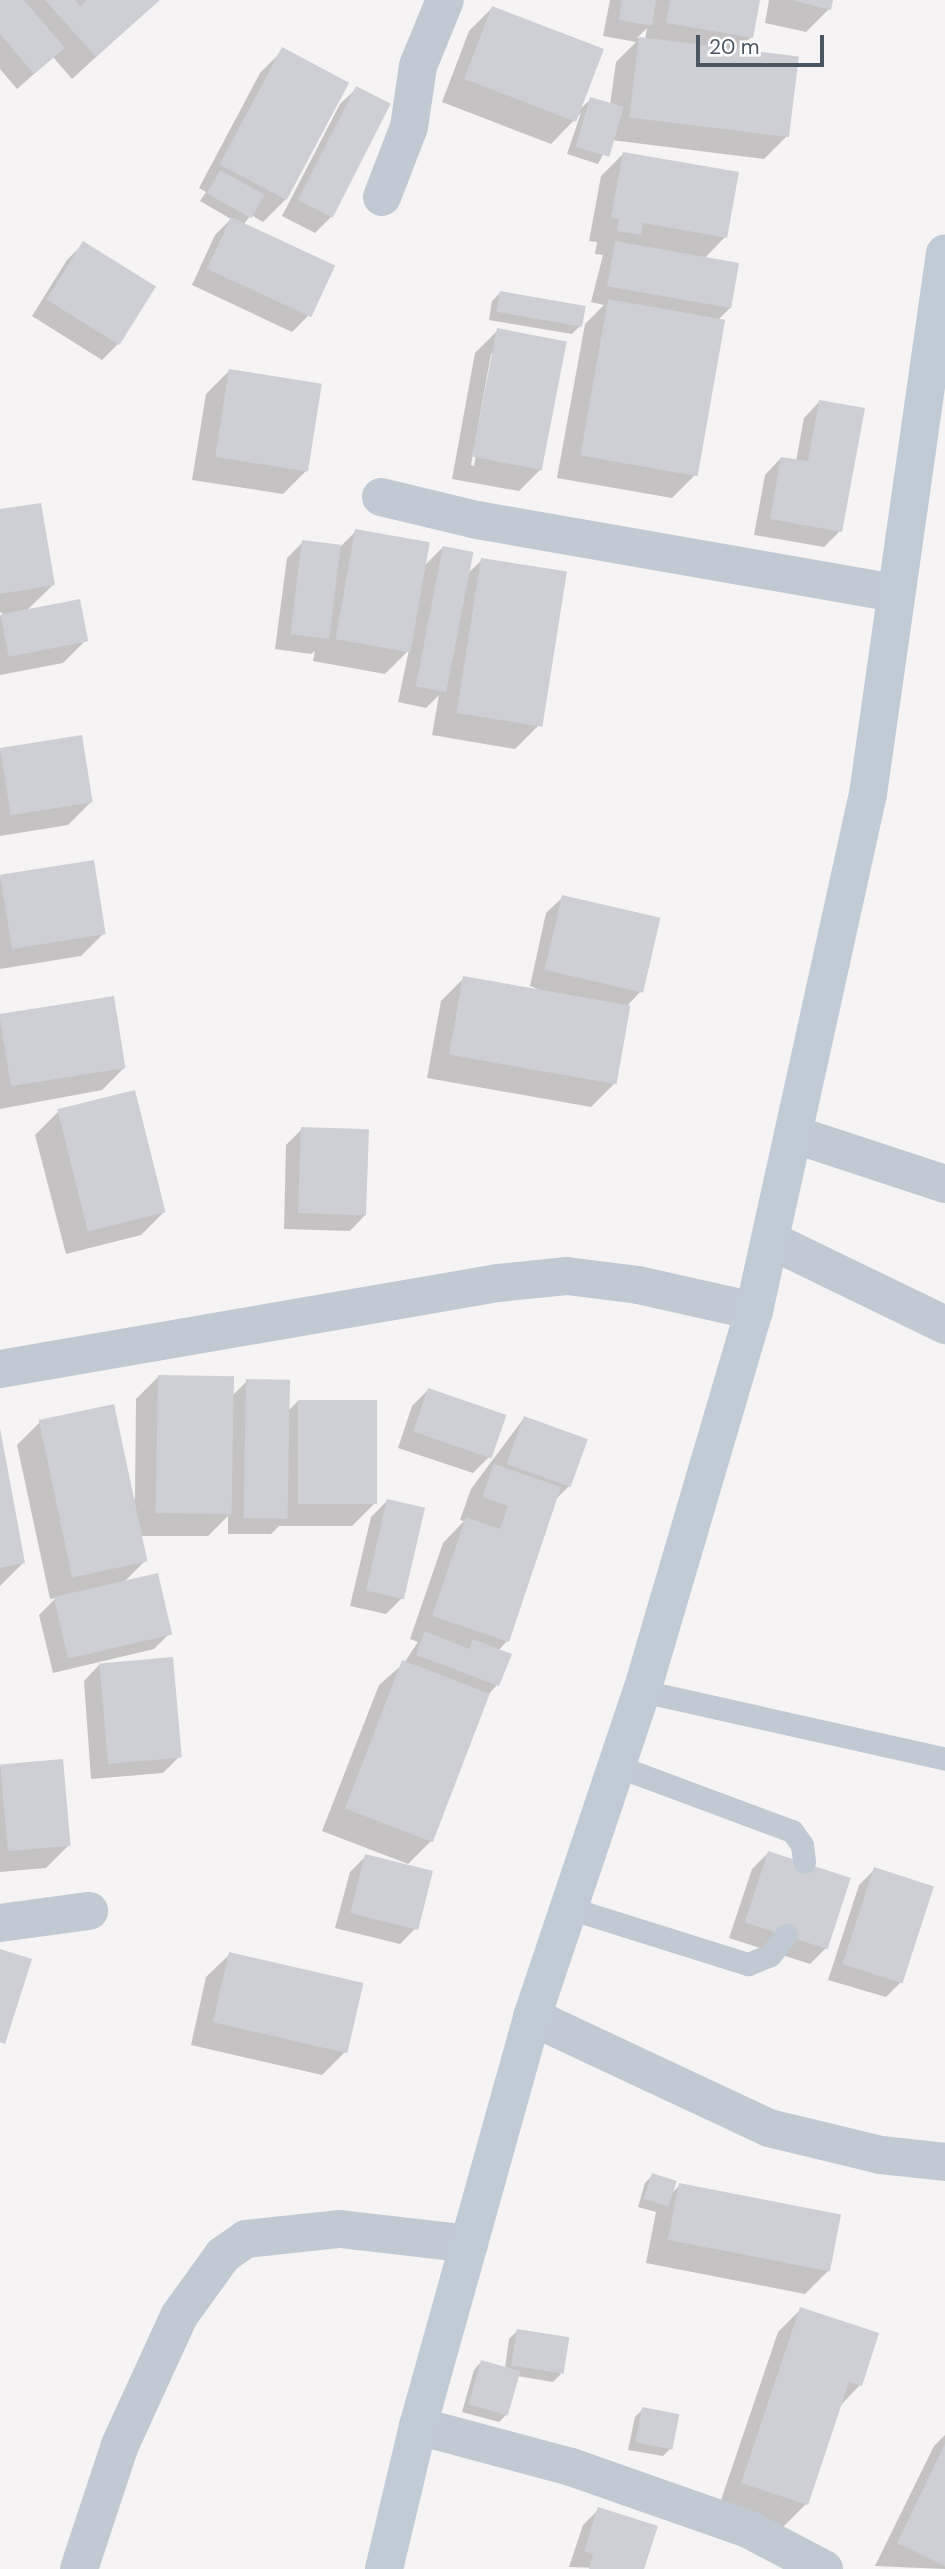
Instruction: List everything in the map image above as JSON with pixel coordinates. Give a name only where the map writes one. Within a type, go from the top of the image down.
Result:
[{"type":"main road","points":[[384,2569],[418,2426],[532,2017],[642,1690],[754,1311],[868,794],[894,593],[945,253]]},
{"type":"street","points":[[382,197],[409,127],[418,66],[445,0]]},
{"type":"street","points":[[380,497],[477,520],[894,593]]},
{"type":"street","points":[[793,1134],[945,1184]]},
{"type":"street","points":[[770,1240],[945,1325]]},
{"type":"street","points":[[0,1369],[498,1283],[567,1276],[638,1285],[754,1311]]},
{"type":"street","points":[[0,1923],[89,1911]]},
{"type":"street","points":[[532,2017],[769,2128],[881,2155],[945,2162]]},
{"type":"street","points":[[79,2569],[120,2445],[179,2316],[223,2255],[246,2239],[340,2229],[469,2244]]},
{"type":"street","points":[[418,2426],[596,2476],[748,2529],[824,2569]]},
{"type":"lane","points":[[642,1690],[945,1759]]},
{"type":"lane","points":[[617,1766],[792,1831],[802,1845],[804,1862]]},
{"type":"lane","points":[[569,1908],[748,1964],[770,1955],[786,1936]]},
{"type":"building","points":[[0,0],[24,0],[65,48],[34,74],[0,34]]},
{"type":"building","points":[[45,0],[75,0],[80,6],[87,0],[160,0],[96,57]]},
{"type":"building","points":[[622,0],[656,0],[652,26],[619,20]]},
{"type":"building","points":[[670,0],[760,0],[753,38],[666,23]]},
{"type":"building","points":[[791,0],[833,0],[831,10]]},
{"type":"building","points":[[492,6],[604,49],[576,122],[464,79]]},
{"type":"building","points":[[639,37],[799,57],[789,137],[629,117]]},
{"type":"building","points":[[282,47],[349,83],[287,200],[220,164]]},
{"type":"building","points":[[356,86],[391,104],[333,218],[298,200]]},
{"type":"building","points":[[590,97],[624,107],[609,157],[576,147]]},
{"type":"building","points":[[623,152],[739,172],[727,238],[643,223],[641,235],[617,231],[619,219],[611,218]]},
{"type":"building","points":[[220,170],[265,195],[252,218],[207,194]]},
{"type":"building","points":[[231,217],[335,266],[311,317],[207,269]]},
{"type":"building","points":[[83,241],[156,287],[119,345],[46,300]]},
{"type":"building","points":[[615,241],[739,263],[731,308],[607,286]]},
{"type":"building","points":[[500,291],[586,306],[582,327],[496,312]]},
{"type":"building","points":[[608,299],[725,320],[698,476],[580,456]]},
{"type":"building","points":[[497,328],[567,342],[542,470],[472,457]]},
{"type":"building","points":[[229,369],[322,384],[308,472],[215,457]]},
{"type":"building","points":[[819,400],[865,408],[842,532],[770,519],[781,457],[808,461]]},
{"type":"building","points":[[41,503],[55,585],[0,594],[0,509]]},
{"type":"building","points":[[355,529],[430,542],[410,652],[336,639]]},
{"type":"building","points":[[302,540],[341,545],[329,639],[290,634]]},
{"type":"building","points":[[443,546],[473,552],[446,692],[416,686]]},
{"type":"building","points":[[481,558],[567,572],[542,727],[456,713]]},
{"type":"building","points":[[80,599],[88,641],[9,657],[0,614]]},
{"type":"building","points":[[82,735],[93,802],[11,815],[0,748]]},
{"type":"building","points":[[94,860],[106,934],[12,949],[0,875]]},
{"type":"building","points":[[562,895],[660,918],[643,993],[545,970]]},
{"type":"building","points":[[463,976],[630,1006],[617,1084],[449,1055]]},
{"type":"building","points":[[114,996],[125,1068],[11,1086],[0,1014]]},
{"type":"building","points":[[135,1090],[165,1212],[88,1232],[57,1109]]},
{"type":"building","points":[[301,1127],[369,1129],[366,1215],[298,1213]]},
{"type":"building","points":[[158,1375],[234,1376],[232,1514],[156,1513]]},
{"type":"building","points":[[246,1379],[290,1380],[288,1519],[244,1518]]},
{"type":"building","points":[[428,1388],[506,1415],[492,1459],[413,1431]]},
{"type":"building","points":[[298,1400],[377,1400],[377,1504],[298,1504]]},
{"type":"building","points":[[114,1404],[147,1561],[72,1577],[39,1420]]},
{"type":"building","points":[[524,1416],[588,1439],[570,1487],[507,1464]]},
{"type":"building","points":[[0,1428],[25,1563],[0,1568]]},
{"type":"building","points":[[494,1464],[561,1487],[509,1642],[432,1616],[466,1517],[500,1529],[508,1506],[482,1497]]},
{"type":"building","points":[[387,1499],[425,1508],[404,1599],[366,1591]]},
{"type":"building","points":[[158,1573],[172,1634],[68,1658],[54,1597]]},
{"type":"building","points":[[425,1631],[469,1649],[473,1639],[512,1654],[499,1686],[416,1655]]},
{"type":"building","points":[[173,1657],[182,1758],[108,1764],[99,1663]]},
{"type":"building","points":[[402,1660],[490,1694],[433,1842],[345,1808]]},
{"type":"building","points":[[63,1759],[71,1846],[8,1851],[0,1764]]},
{"type":"building","points":[[768,1851],[851,1878],[828,1949],[745,1922]]},
{"type":"building","points":[[365,1854],[433,1871],[418,1930],[350,1913]]},
{"type":"building","points":[[874,1867],[934,1886],[902,1983],[842,1964]]},
{"type":"building","points":[[0,1949],[32,1959],[5,2044],[0,2042]]},
{"type":"building","points":[[229,1952],[363,1983],[347,2053],[213,2022]]},
{"type":"building","points":[[652,2173],[677,2181],[668,2207],[644,2199]]},
{"type":"building","points":[[679,2183],[841,2214],[830,2271],[668,2240]]},
{"type":"building","points":[[800,2307],[879,2333],[862,2386],[849,2382],[808,2505],[741,2483]]},
{"type":"building","points":[[517,2329],[569,2337],[564,2374],[511,2366]]},
{"type":"building","points":[[481,2360],[520,2371],[508,2416],[468,2404]]},
{"type":"building","points":[[642,2407],[679,2414],[672,2450],[635,2442]]},
{"type":"building","points":[[945,2444],[945,2566],[897,2543]]},
{"type":"building","points":[[598,2507],[658,2526],[644,2569],[589,2569],[593,2554],[584,2551]]}]
